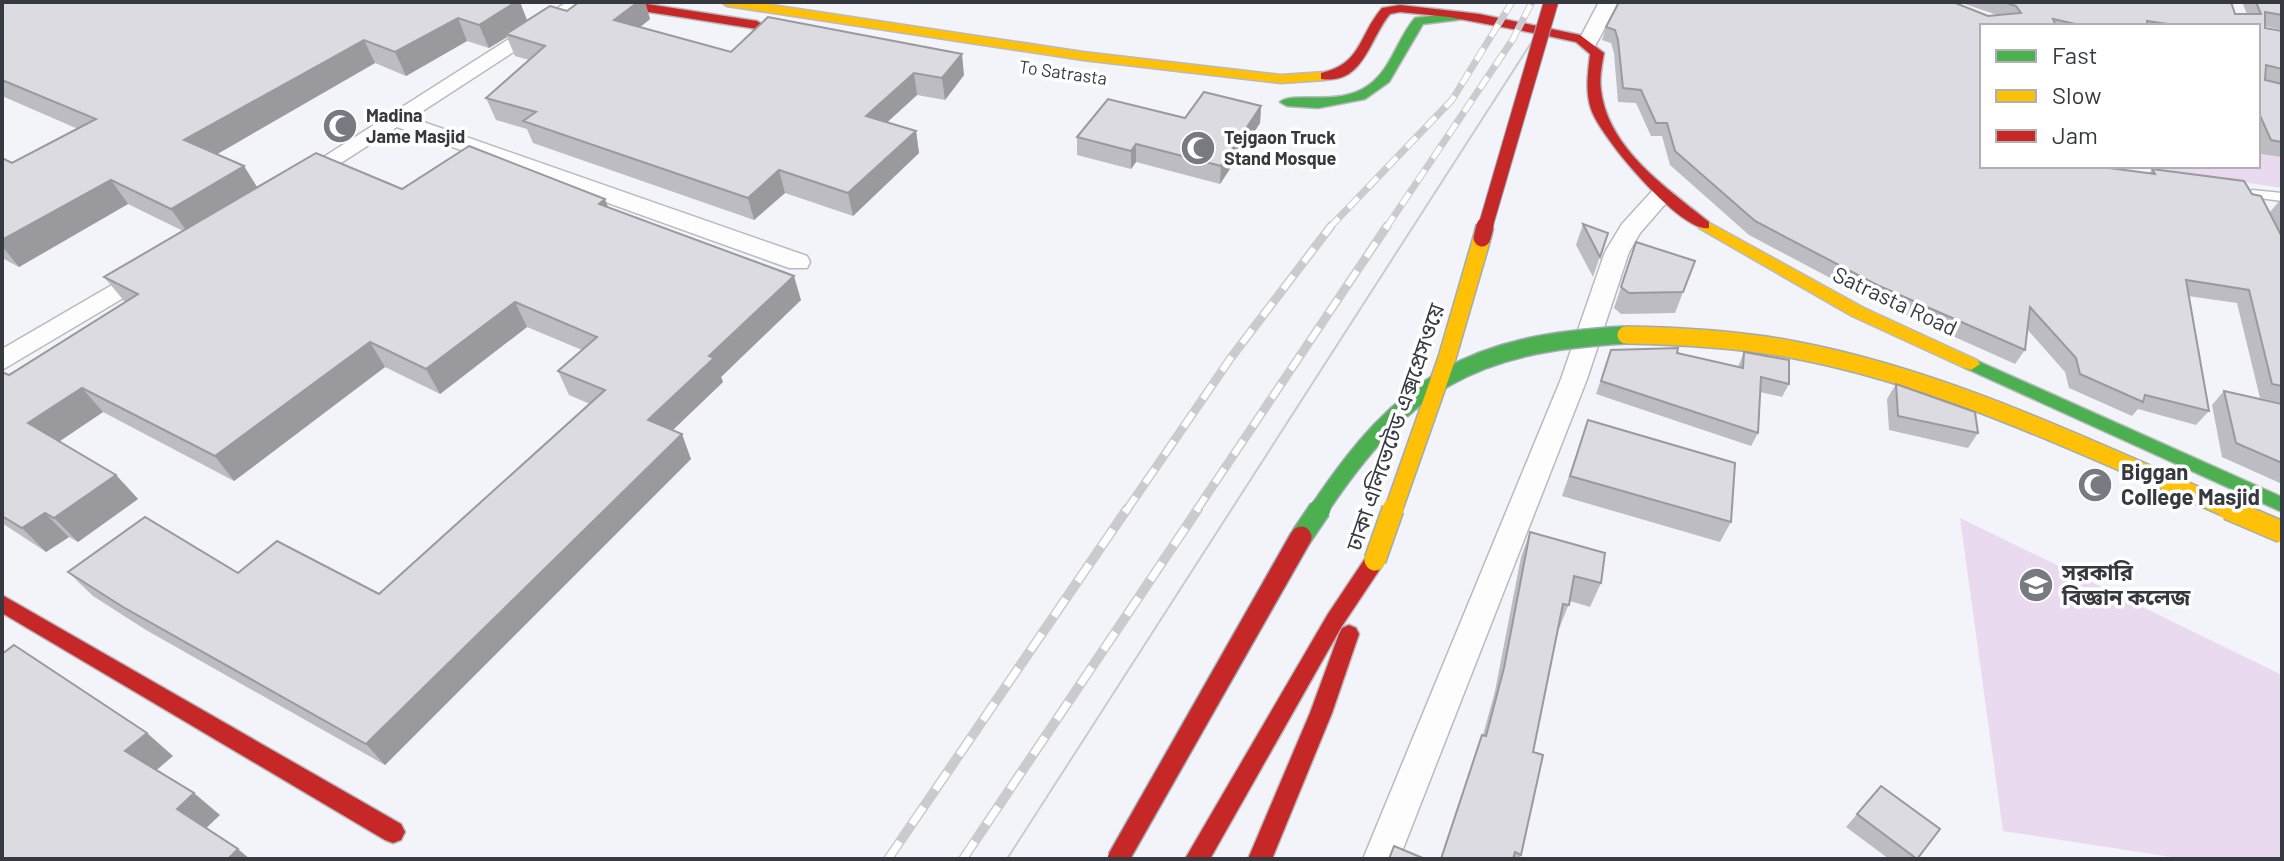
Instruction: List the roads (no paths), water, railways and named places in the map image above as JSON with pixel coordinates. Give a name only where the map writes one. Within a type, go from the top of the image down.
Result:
[{"type":"main road","points":[[610,2],[847,40]]},
{"type":"main road","points":[[727,2],[1243,77],[1312,79],[1339,75],[1364,54],[1385,12],[1401,3],[1431,5],[1588,42]]},
{"type":"main road","name":"ঢাকা এলিভেটেড এক্সপ্রেসওয়ে","points":[[1260,859],[1321,713],[1447,358],[1551,2]]},
{"type":"main road","points":[[1275,101],[1313,104],[1355,100],[1379,87],[1419,21],[1436,17],[1477,17]]},
{"type":"main road","name":"Satrasta Road","points":[[1588,42],[1597,53],[1594,92],[1609,132],[1623,153],[1662,194],[1747,253],[1858,312],[2282,505]]},
{"type":"main road","points":[[1073,76],[1083,56]]},
{"type":"main road","points":[[1312,79],[1313,104]]},
{"type":"main road","points":[[1118,859],[1329,491],[1375,434],[1412,397],[1443,377],[1475,362],[1603,334],[1696,333],[1784,345],[1905,377],[2282,532]]},
{"type":"main road","points":[[1197,859],[1328,631],[1375,560]]},
{"type":"main road","points":[[2,603],[393,832]]},
{"type":"street","points":[[274,195],[580,2]]},
{"type":"street","points":[[1588,42],[1609,2]]},
{"type":"street","points":[[397,120],[798,262]]},
{"type":"street","points":[[1381,859],[1574,379],[1617,252],[1630,229],[1662,194]]},
{"type":"street","points":[[2,361],[165,261]]},
{"type":"lane","points":[[2261,216],[2252,193],[2282,197]]},
{"type":"tram line","points":[[1007,859],[1531,43],[1553,2]]},
{"type":"railway","points":[[1329,228],[1452,100],[1512,2]]},
{"type":"railway","points":[[1386,228],[1513,39],[1532,2]]},
{"type":"railway","points":[[1126,511],[1230,359],[1331,226]]},
{"type":"railway","points":[[1196,511],[1387,226]]},
{"type":"railway","points":[[888,859],[1127,509]]},
{"type":"railway","points":[[963,859],[1198,509]]},
{"type":"place","name":"Madina Jame Masjid","points":[[340,126]]},
{"type":"place","name":"Tejgaon Truck Stand Mosque","points":[[1198,148]]},
{"type":"place","name":"Biggan College Masjid","points":[[2095,485]]},
{"type":"place","name":"সরকারি বিজ্ঞান কলেজ","points":[[2036,585]]}]
